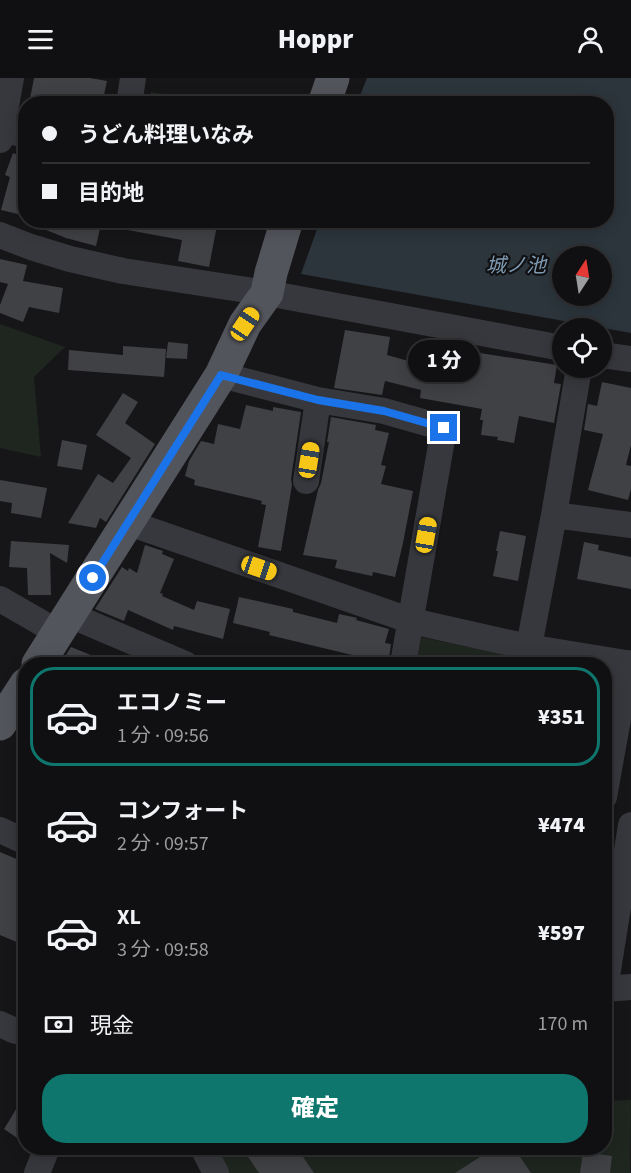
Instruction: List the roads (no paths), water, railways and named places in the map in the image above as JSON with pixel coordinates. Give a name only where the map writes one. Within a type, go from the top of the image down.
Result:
[{"type":"main road","points":[[327,96],[333,78]]},
{"type":"main road","points":[[43,657],[221,375],[245,324],[267,293],[285,228]]},
{"type":"street","points":[[10,78],[1,131],[18,134]]},
{"type":"street","points":[[130,96],[133,78]]},
{"type":"street","points":[[0,235],[70,259],[123,271],[267,293],[552,346]]},
{"type":"street","points":[[612,356],[631,359]]},
{"type":"street","points":[[221,375],[318,400],[384,411],[444,428],[404,657]]},
{"type":"street","points":[[129,523],[412,621],[527,656],[577,378]]},
{"type":"street","points":[[306,481],[318,400]]},
{"type":"street","points":[[554,515],[631,525]]},
{"type":"street","points":[[0,599],[64,624],[165,657]]},
{"type":"street","points":[[612,662],[629,663],[612,754]]},
{"type":"street","points":[[612,807],[631,811]]},
{"type":"street","points":[[612,940],[631,825]]},
{"type":"street","points":[[0,830],[18,838]]},
{"type":"street","points":[[612,988],[631,987]]},
{"type":"street","points":[[0,1024],[18,1032]]},
{"type":"street","points":[[37,1173],[44,1155]]},
{"type":"street","points":[[207,1155],[216,1173]]},
{"type":"water","name":"城ノ池","points":[[367,78],[631,78],[631,333],[612,330],[612,318],[552,319],[301,274],[317,228],[614,228],[614,96],[360,96]]}]
